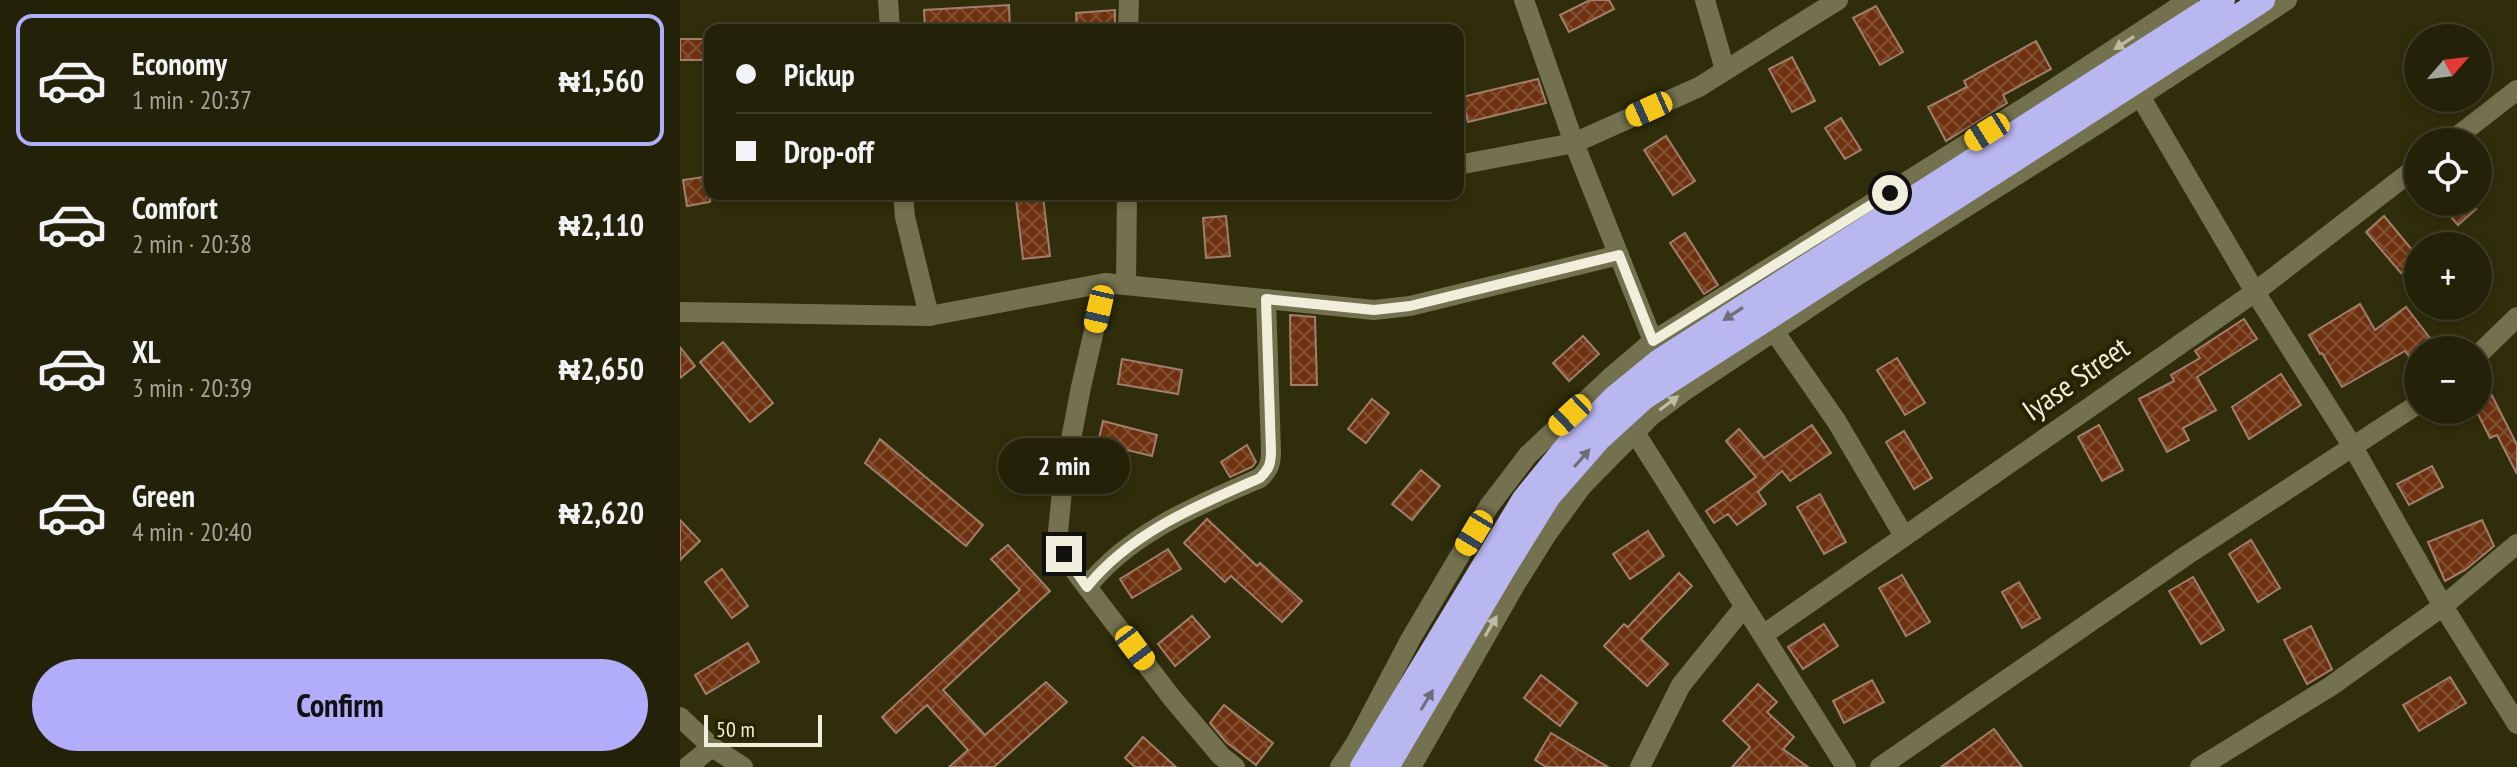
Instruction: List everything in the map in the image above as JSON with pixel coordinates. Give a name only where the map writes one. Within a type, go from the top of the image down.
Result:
[{"type":"highway","points":[[1362,767],[1524,499],[1568,445],[1615,397],[1659,361],[2223,0]]},
{"type":"highway","points":[[1387,767],[1549,496],[1598,440],[1644,398],[2263,0]]},
{"type":"street","points":[[888,0],[890,24]]},
{"type":"street","points":[[1128,24],[1129,0]]},
{"type":"street","points":[[1524,0],[1574,143],[1653,341]]},
{"type":"street","points":[[1705,0],[1725,70]]},
{"type":"street","points":[[1464,164],[1574,143],[1699,87],[1838,0]]},
{"type":"street","points":[[1340,767],[1489,506],[1528,455],[1612,376],[1653,341],[2022,110],[2189,0]]},
{"type":"street","points":[[1411,767],[1547,534],[1582,486],[1634,431],[1683,392],[1774,331],[2287,0]]},
{"type":"street","points":[[2468,128],[2517,90]]},
{"type":"street","points":[[2140,96],[2255,292],[2353,447],[2443,606],[2517,724]]},
{"type":"street","name":"Iyase Street","points":[[1763,635],[2255,292],[2404,177]]},
{"type":"street","points":[[904,200],[929,316]]},
{"type":"street","points":[[1126,200],[1116,283],[1081,387],[1063,481],[1058,532],[1064,554],[1087,587],[1172,698],[1221,756],[1235,767]]},
{"type":"street","points":[[681,306],[929,316],[1116,283],[1374,310],[1410,306],[1619,255]]},
{"type":"street","points":[[1087,587],[1105,565],[1166,523],[1260,478],[1267,471],[1271,464],[1271,451],[1266,299]]},
{"type":"street","points":[[2492,341],[2517,317]]},
{"type":"street","points":[[1774,331],[1837,422],[1904,536]]},
{"type":"street","points":[[1880,767],[2187,555],[2404,413]]},
{"type":"street","points":[[1634,431],[1846,767]]},
{"type":"street","points":[[2208,765],[2331,686],[2443,606],[2517,544]]},
{"type":"street","points":[[1640,767],[1681,685],[1744,607]]},
{"type":"street","points":[[680,717],[712,747],[743,767]]},
{"type":"street","points":[[687,767],[712,747]]},
{"type":"building","points":[[1590,0],[1609,0],[1614,9],[1569,32],[1560,15]]},
{"type":"building","points":[[1009,5],[1010,24],[925,24],[924,10]]},
{"type":"building","points":[[1876,6],[1903,52],[1880,65],[1853,18]]},
{"type":"building","points":[[1115,10],[1115,24],[1077,24],[1076,13]]},
{"type":"building","points":[[680,39],[704,39],[704,60],[680,60]]},
{"type":"building","points":[[2036,41],[2051,69],[2003,95],[2007,103],[1946,141],[1928,107],[1967,87],[1964,81]]},
{"type":"building","points":[[1792,57],[1815,101],[1792,112],[1769,69]]},
{"type":"building","points":[[1538,79],[1546,103],[1468,122],[1464,97]]},
{"type":"building","points":[[1841,118],[1861,150],[1845,159],[1825,128]]},
{"type":"building","points":[[1666,136],[1695,181],[1673,195],[1644,150]]},
{"type":"building","points":[[704,177],[704,200],[710,202],[687,206],[683,180]]},
{"type":"building","points":[[1016,200],[1043,200],[1050,256],[1023,259]]},
{"type":"building","points":[[1226,216],[1230,256],[1206,258],[1203,218]]},
{"type":"building","points":[[2384,216],[2404,240],[2404,271],[2401,273],[2366,232]]},
{"type":"building","points":[[2450,216],[2468,216],[2458,225]]},
{"type":"building","points":[[1685,233],[1718,285],[1704,294],[1670,243]]},
{"type":"building","points":[[2360,304],[2375,330],[2404,308],[2404,320],[2416,320],[2428,336],[2404,336],[2404,352],[2342,387],[2309,335]]},
{"type":"building","points":[[1290,315],[1315,317],[1317,385],[1291,385]]},
{"type":"building","points":[[2244,319],[2257,339],[2197,377],[2216,410],[2183,428],[2189,440],[2167,452],[2139,399],[2174,381],[2171,375],[2200,358],[2195,351]]},
{"type":"building","points":[[1583,336],[1599,354],[1569,381],[1553,363]]},
{"type":"building","points":[[723,342],[773,403],[750,422],[700,362]]},
{"type":"building","points":[[680,347],[695,366],[680,378]]},
{"type":"building","points":[[1897,358],[1925,403],[1905,415],[1877,370]]},
{"type":"building","points":[[1122,359],[1182,370],[1178,394],[1118,384]]},
{"type":"building","points":[[2281,374],[2301,405],[2249,439],[2232,407]]},
{"type":"building","points":[[2492,396],[2517,445],[2517,474],[2497,435],[2490,438],[2483,424],[2492,424]]},
{"type":"building","points":[[1372,399],[1389,413],[1366,443],[1348,429]]},
{"type":"building","points":[[1103,421],[1157,435],[1152,456],[1098,443]]},
{"type":"building","points":[[1812,425],[1831,453],[1790,481],[1782,471],[1758,492],[1766,504],[1737,525],[1728,514],[1714,523],[1706,511],[1756,477],[1726,441],[1739,429],[1764,458]]},
{"type":"building","points":[[2099,425],[2123,470],[2102,481],[2078,437]]},
{"type":"building","points":[[1904,431],[1932,478],[1914,489],[1886,442]]},
{"type":"building","points":[[880,439],[983,525],[966,546],[865,463]]},
{"type":"building","points":[[1247,445],[1256,462],[1230,477],[1221,462]]},
{"type":"building","points":[[2432,466],[2443,487],[2409,505],[2397,484]]},
{"type":"building","points":[[1421,470],[1440,486],[1412,520],[1392,504]]},
{"type":"building","points":[[1820,494],[1846,542],[1824,554],[1797,507]]},
{"type":"building","points":[[1207,519],[1257,566],[1260,563],[1302,601],[1282,622],[1231,576],[1225,582],[1184,543]]},
{"type":"building","points":[[680,520],[700,541],[680,560]]},
{"type":"building","points":[[2482,520],[2494,546],[2465,570],[2445,581],[2428,542]]},
{"type":"building","points":[[1648,531],[1664,556],[1630,579],[1613,554]]},
{"type":"building","points":[[2251,540],[2280,588],[2258,602],[2229,554]]},
{"type":"building","points":[[1008,545],[1050,591],[943,690],[985,735],[1046,682],[1067,702],[994,767],[949,767],[968,750],[927,705],[896,733],[882,717],[1020,590],[991,559]]},
{"type":"building","points":[[1168,549],[1181,569],[1132,598],[1120,579]]},
{"type":"building","points":[[722,569],[748,606],[732,618],[705,582]]},
{"type":"building","points":[[1679,573],[1692,586],[1641,639],[1668,664],[1647,686],[1604,646],[1624,624],[1628,627]]},
{"type":"building","points":[[1902,575],[1930,622],[1906,636],[1879,588]]},
{"type":"building","points":[[2193,577],[2224,630],[2201,644],[2169,591]]},
{"type":"building","points":[[2019,582],[2040,618],[2022,628],[2002,592]]},
{"type":"building","points":[[1192,616],[1210,637],[1175,666],[1158,644]]},
{"type":"building","points":[[1824,624],[1838,646],[1803,669],[1788,647]]},
{"type":"building","points":[[2311,626],[2332,669],[2307,684],[2284,640]]},
{"type":"building","points":[[748,643],[759,662],[706,694],[695,675]]},
{"type":"building","points":[[1541,675],[1577,703],[1560,726],[1524,698]]},
{"type":"building","points":[[2450,677],[2466,703],[2419,731],[2403,705]]},
{"type":"building","points":[[1872,680],[1884,702],[1844,723],[1833,701]]},
{"type":"building","points":[[1758,684],[1777,702],[1767,712],[1794,737],[1783,749],[1808,767],[1732,767],[1750,747],[1723,721]]},
{"type":"building","points":[[1224,705],[1273,743],[1256,765],[1226,742],[1210,723]]},
{"type":"building","points":[[1994,729],[2022,767],[1941,767]]},
{"type":"building","points":[[1551,733],[1608,767],[1546,767],[1535,760]]},
{"type":"building","points":[[1143,737],[1176,767],[1135,767],[1125,758]]},
{"type":"route","points":[[1064,554],[1087,587],[1105,565],[1166,523],[1260,478],[1267,471],[1271,464],[1271,451],[1266,299],[1374,310],[1410,306],[1619,255],[1653,341],[1890,193]]}]
